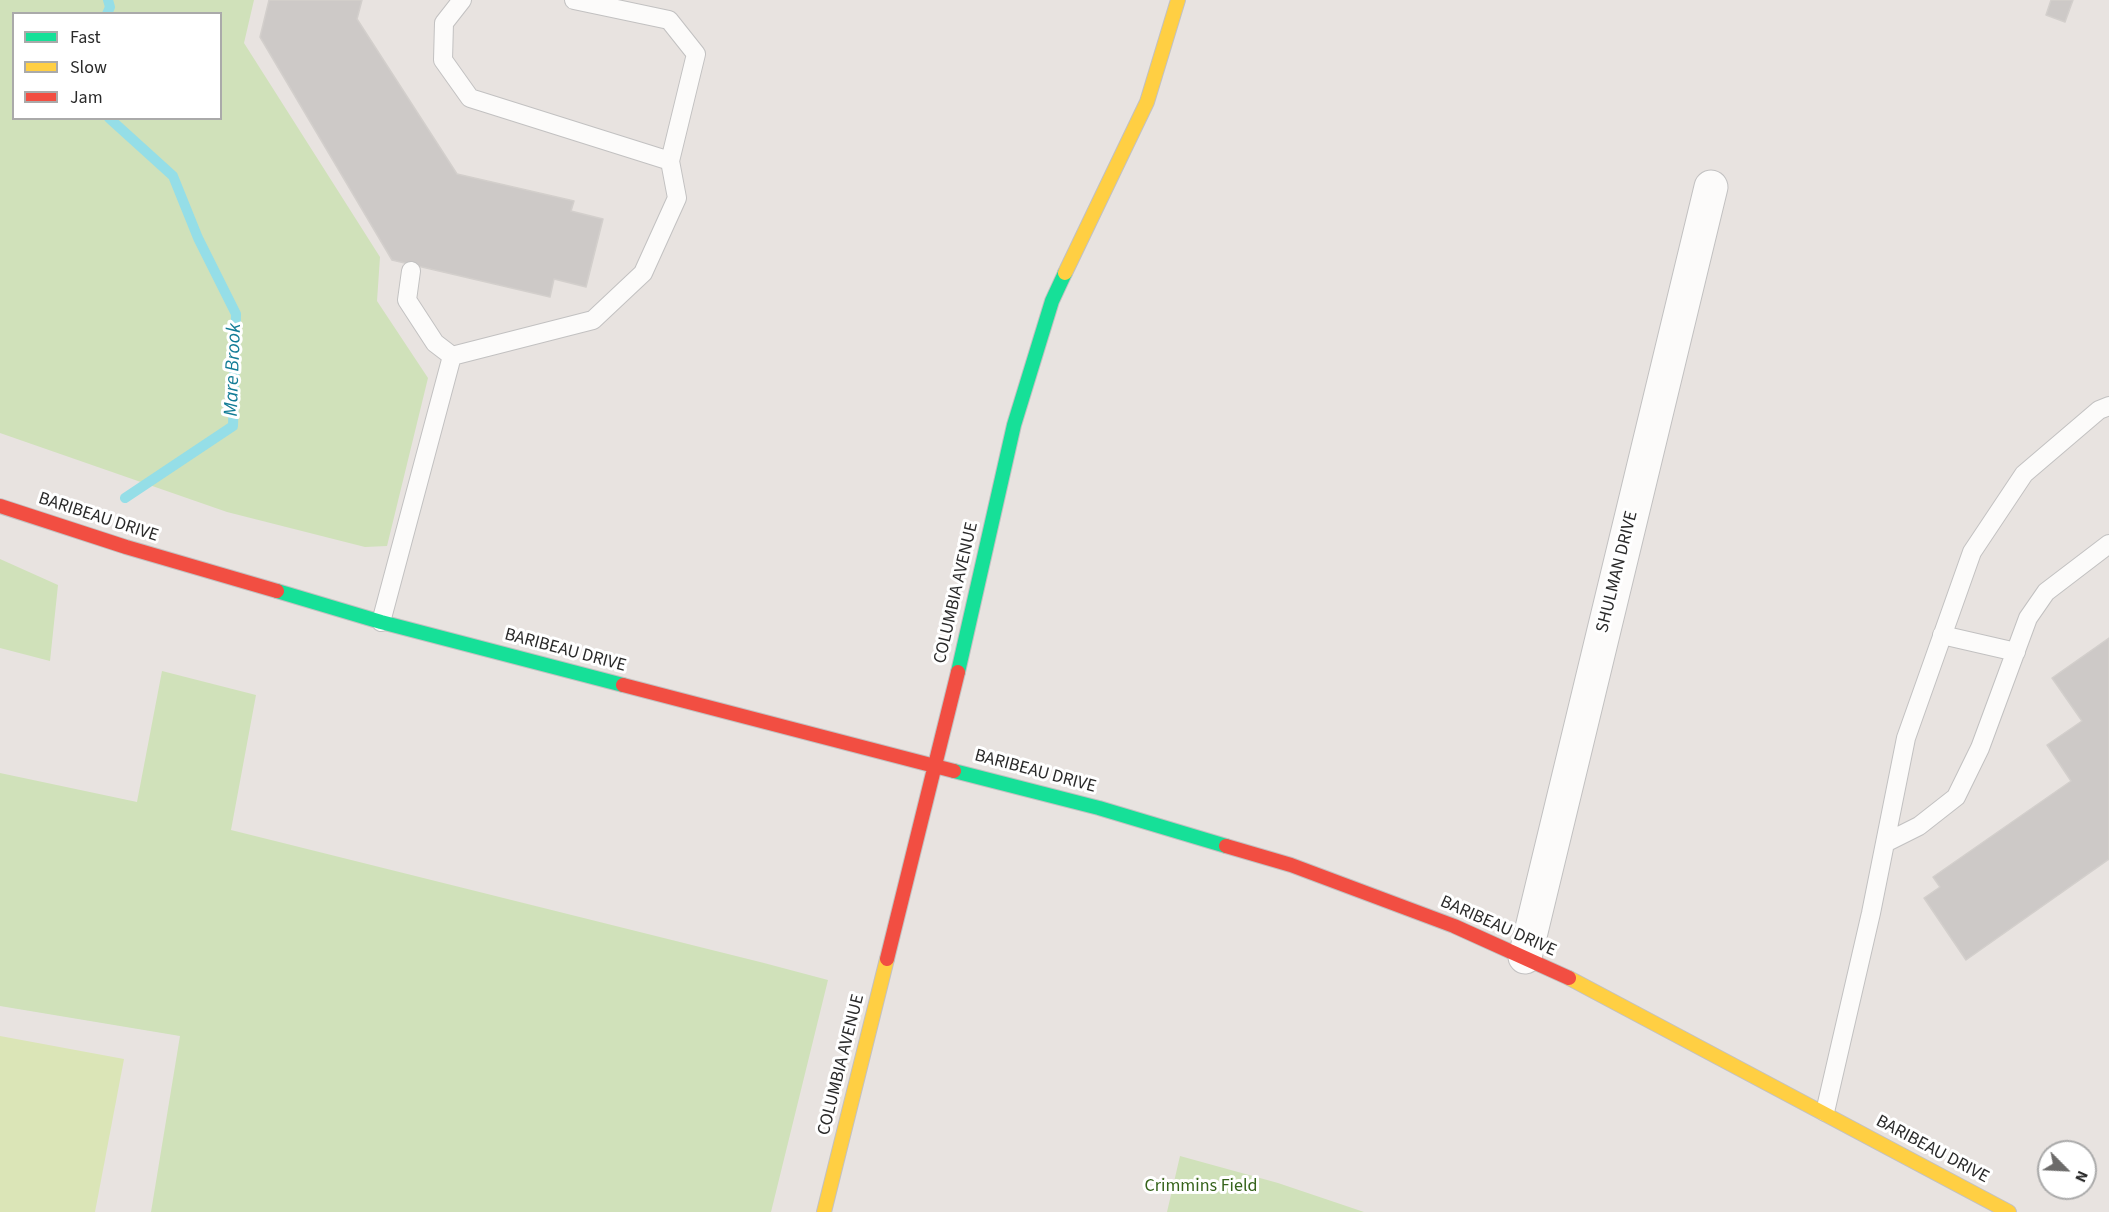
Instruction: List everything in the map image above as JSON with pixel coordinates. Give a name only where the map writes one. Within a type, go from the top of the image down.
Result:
[{"type":"street","name":"COLUMBIA AVENUE","points":[[824,1212],[936,766],[1014,425],[1052,302],[1147,102],[1178,0]]},
{"type":"street","name":"SHULMAN DRIVE","points":[[1525,957],[1711,187]]},
{"type":"street","name":"BARIBEAU DRIVE","points":[[0,506],[126,547],[381,622],[864,749],[1099,808],[1291,865],[1454,926],[1584,985],[2009,1212]]},
{"type":"lane","points":[[462,0],[444,23],[443,60],[470,98],[670,161]]},
{"type":"lane","points":[[452,356],[593,320],[643,273],[677,198],[670,161],[696,54],[669,20],[574,0]]},
{"type":"lane","points":[[411,271],[407,300],[435,343],[452,356]]},
{"type":"lane","points":[[381,622],[452,356]]},
{"type":"lane","points":[[1825,1112],[1871,914],[1906,738],[1972,552],[2024,474],[2099,410],[2109,406]]},
{"type":"lane","points":[[1885,843],[1919,826],[1956,797],[1980,748],[2028,618],[2046,592],[2109,544]]},
{"type":"lane","points":[[1942,635],[2016,652]]},
{"type":"green space","points":[[0,0],[254,0],[244,43],[380,257],[377,301],[428,378],[387,546],[365,547],[227,512],[0,433]]},
{"type":"green space","points":[[0,559],[58,585],[50,661],[0,648]]},
{"type":"green space","points":[[162,671],[256,695],[231,830],[828,980],[771,1212],[151,1212],[180,1036],[0,1006],[0,773],[137,802]]},
{"type":"green space","points":[[0,1036],[124,1059],[95,1212],[0,1212]]},
{"type":"green space","name":"Crimmins Field","points":[[1180,1156],[1278,1183],[1364,1212],[1167,1212]]},
{"type":"building","points":[[269,0],[362,0],[357,19],[457,174],[574,201],[571,211],[603,219],[586,287],[554,279],[550,297],[392,260],[260,37]]},
{"type":"building","points":[[2051,0],[2073,0],[2065,22],[2046,15]]},
{"type":"building","points":[[2109,638],[2109,859],[1966,960],[1924,898],[1940,887],[1933,877],[2071,781],[2047,745],[2082,721],[2052,678]]},
{"type":"waterway","name":"Mare Brook","points":[[108,0],[110,7],[108,12]]},
{"type":"waterway","name":"Mare Brook","points":[[111,120],[173,176],[198,238],[236,314],[233,426],[125,498]]},
{"type":"traffic: fast","points":[[958,672],[1014,425],[1052,301],[1065,273]]},
{"type":"traffic: fast","points":[[277,591],[381,622],[623,685]]},
{"type":"traffic: fast","points":[[954,771],[1099,808],[1226,846]]},
{"type":"traffic: slow","points":[[1065,273],[1147,102],[1178,0]]},
{"type":"traffic: slow","points":[[824,1212],[887,959]]},
{"type":"traffic: slow","points":[[1569,978],[2009,1212]]},
{"type":"traffic: jam","points":[[0,506],[126,547],[277,591]]},
{"type":"traffic: jam","points":[[887,959],[958,672]]},
{"type":"traffic: jam","points":[[623,685],[954,771]]},
{"type":"traffic: jam","points":[[1226,846],[1291,865],[1454,926],[1569,978]]}]
